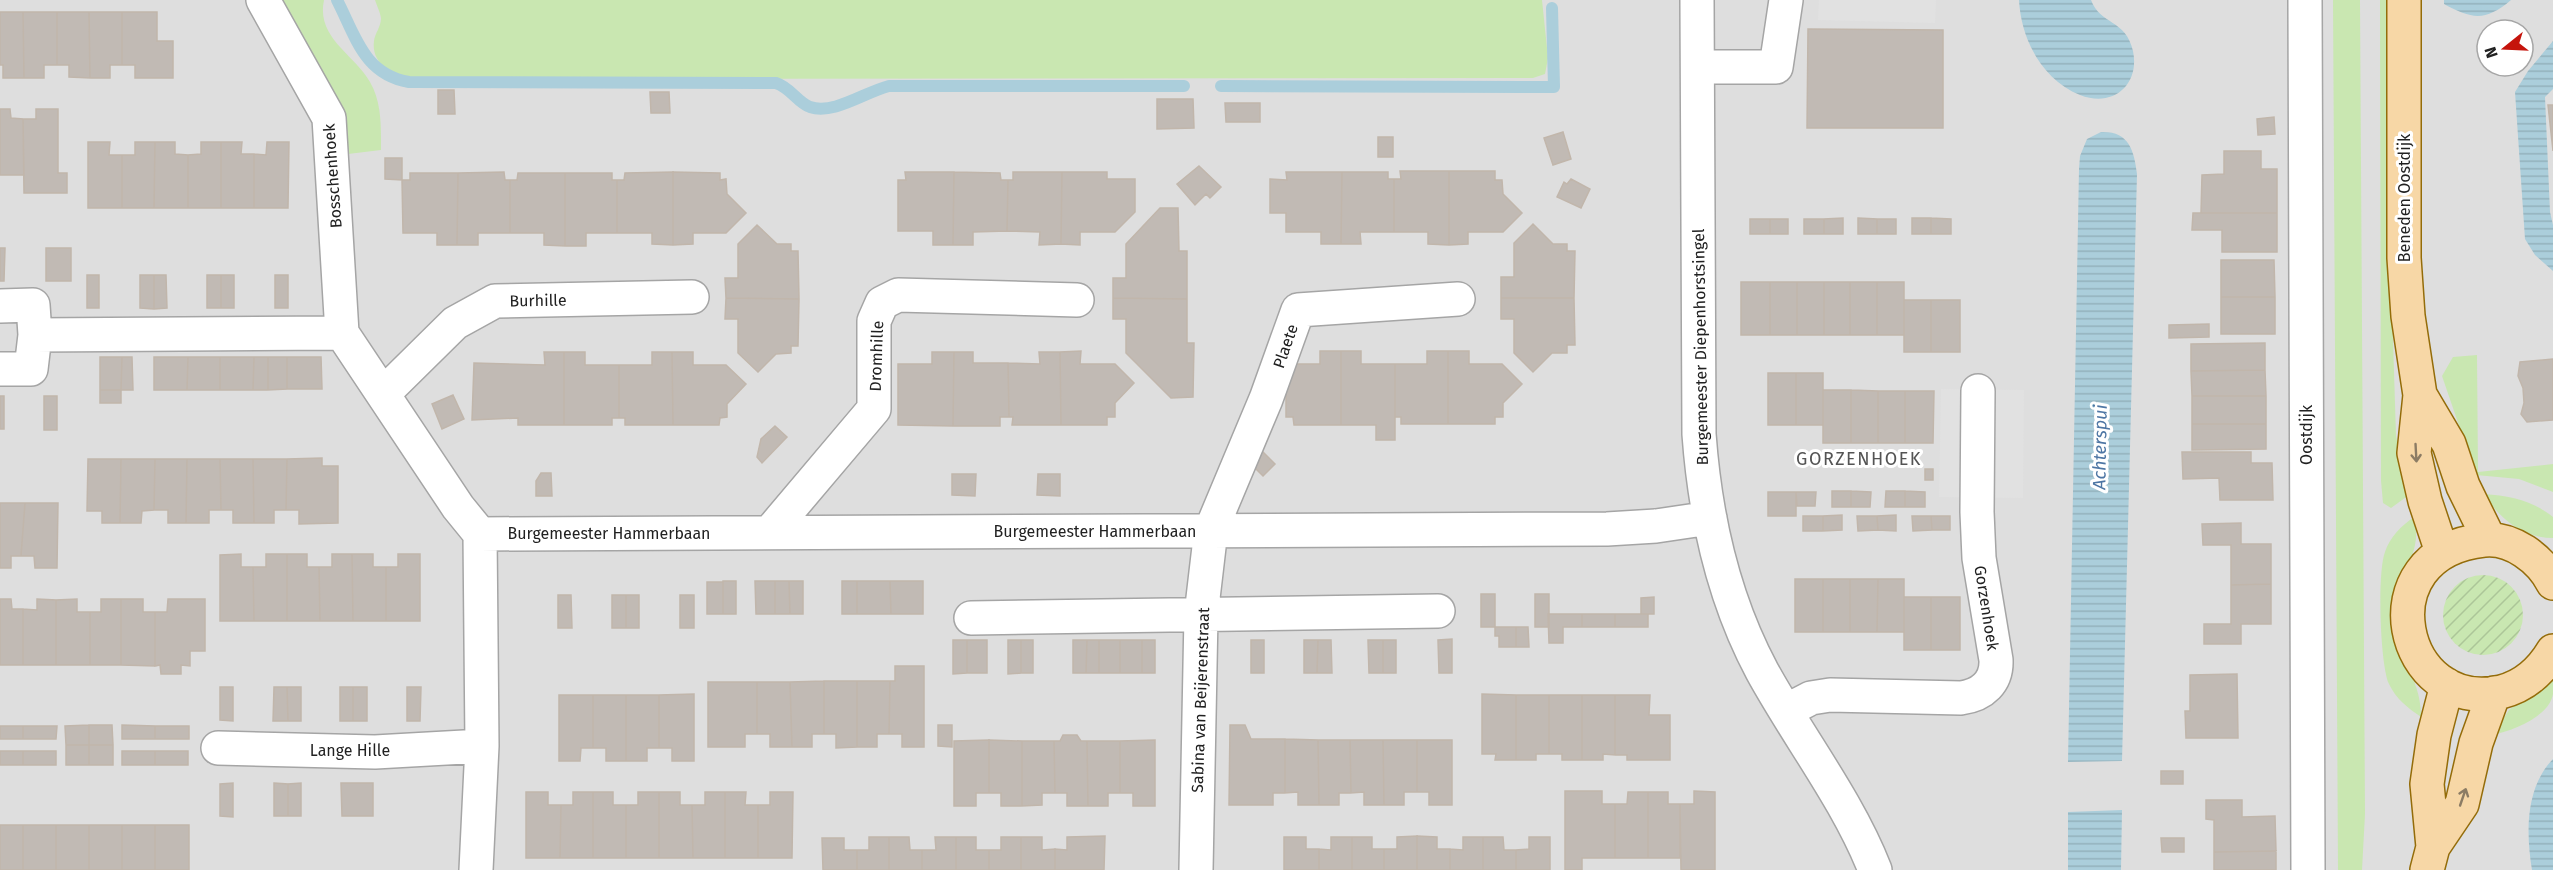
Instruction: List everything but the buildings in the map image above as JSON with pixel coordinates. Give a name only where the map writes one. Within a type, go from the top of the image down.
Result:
[{"type":"main road","name":"Beneden Oostdijk","points":[[2404,0],[2404,268],[2412,351],[2420,395],[2414,453],[2425,501],[2442,552]]},
{"type":"main road","name":"Beneden Oostdijk","points":[[2420,395],[2449,444],[2463,486],[2488,539]]},
{"type":"main road","points":[[2551,573],[2520,549],[2488,539],[2464,542],[2442,552],[2425,567],[2412,586],[2407,608],[2408,631],[2416,653],[2429,671],[2448,685],[2478,694],[2494,693],[2523,684],[2545,664],[2553,651]]},
{"type":"main road","points":[[2430,858],[2427,784],[2433,735],[2448,685]]},
{"type":"main road","points":[[2430,858],[2462,804],[2476,743],[2494,693]]},
{"type":"street","name":"Bosschenhoek","points":[[263,0],[329,118],[342,333]]},
{"type":"street","name":"Burgemeester Diepenhorstsingel","points":[[1697,0],[1699,434],[1701,464],[1710,518],[1723,575],[1741,630],[1763,673],[1849,818],[1875,870]]},
{"type":"street","points":[[1698,67],[1776,67],[1786,0]]},
{"type":"street","name":"Oostdijk","points":[[2305,0],[2307,870]]},
{"type":"street","name":"Dromhille","points":[[770,532],[874,409],[874,321],[882,303],[898,295],[1077,300]]},
{"type":"street","name":"Burhille","points":[[383,394],[454,323],[495,301],[692,297]]},
{"type":"street","name":"Plaete","points":[[1211,530],[1266,399],[1298,310],[1458,299]]},
{"type":"street","points":[[0,306],[33,304],[35,335],[31,369],[0,369]]},
{"type":"street","points":[[35,335],[342,333],[458,507],[480,534],[482,746],[476,870]]},
{"type":"street","name":"Gorzenhoek","points":[[1786,711],[1817,696],[1961,698],[1975,695],[1990,684],[1996,667],[1979,558],[1978,391]]},
{"type":"street","name":"Burgemeester Hammerbaan","points":[[480,534],[1621,529],[1710,518]]},
{"type":"street","name":"Sabina van Beijerenstraat","points":[[1196,870],[1201,615],[1211,530]]},
{"type":"street","points":[[971,618],[1438,611]]},
{"type":"street","name":"Lange Hille","points":[[218,748],[375,752],[482,746]]},
{"type":"shaded area","points":[[0,0],[2553,0],[2553,870],[0,870]]},
{"type":"shaded area","points":[[1819,0],[1936,0],[1935,23],[1818,20]]},
{"type":"shaded area","points":[[1941,389],[2024,390],[2023,498],[1939,497]]},
{"type":"green space","points":[[279,0],[324,0],[323,13],[331,35],[363,72],[374,90],[380,115],[381,150],[348,154]]},
{"type":"green space","points":[[375,0],[1542,0],[1548,58],[1545,74],[1533,78],[409,79],[389,71],[376,56],[374,41],[381,18]]},
{"type":"green space","points":[[2333,0],[2360,0],[2365,814],[2362,870],[2338,870]]},
{"type":"green space","points":[[2380,0],[2387,0],[2388,178],[2396,436],[2409,495],[2391,508],[2383,503],[2381,481]]},
{"type":"green space","points":[[2477,355],[2478,472],[2553,464],[2553,492],[2519,479],[2476,475],[2442,376],[2453,357]]},
{"type":"green space","points":[[2484,494],[2520,500],[2545,511],[2553,517],[2553,538],[2531,534],[2512,525]]},
{"type":"green space","points":[[2414,517],[2415,545],[2395,595],[2392,615],[2396,640],[2417,689],[2421,717],[2399,699],[2389,684],[2383,658],[2381,618],[2381,578],[2385,552],[2396,532]]},
{"type":"green space","points":[[2475,575],[2491,575],[2512,586],[2523,607],[2523,623],[2512,644],[2491,655],[2475,655],[2461,649],[2449,637],[2443,623],[2443,607],[2449,593],[2461,581]]},
{"type":"green space","points":[[2553,675],[2553,694],[2545,710],[2529,722],[2493,735],[2509,710]]},
{"type":"water","points":[[2019,0],[2091,0],[2100,14],[2119,27],[2130,41],[2134,63],[2132,74],[2122,91],[2113,96],[2092,98],[2080,95],[2055,79],[2036,57],[2029,43]]},
{"type":"water","points":[[2444,0],[2511,0],[2494,12],[2478,16],[2454,9],[2444,4]]},
{"type":"water","points":[[2553,41],[2553,89],[2545,97],[2550,212],[2553,225],[2553,271],[2535,255],[2525,239],[2515,92],[2524,78],[2535,78],[2535,63]]},
{"type":"water","name":"Achterspui","points":[[2101,132],[2118,135],[2124,139],[2132,150],[2137,174],[2122,761],[2068,762],[2079,169],[2080,156],[2087,139]]},
{"type":"water","points":[[2553,759],[2553,870],[2532,870],[2529,826],[2532,797],[2537,783]]},
{"type":"water","points":[[2122,810],[2121,870],[2068,870],[2068,812]]},
{"type":"waterway","points":[[337,0],[356,40],[371,62],[394,78],[409,82],[776,83],[786,88],[805,105],[819,109],[850,102],[889,86],[1184,86]]},
{"type":"waterway","points":[[1221,86],[1554,87],[1552,8]]},
{"type":"district","name":"GORZENHOEK","points":[[1859,459]]}]
